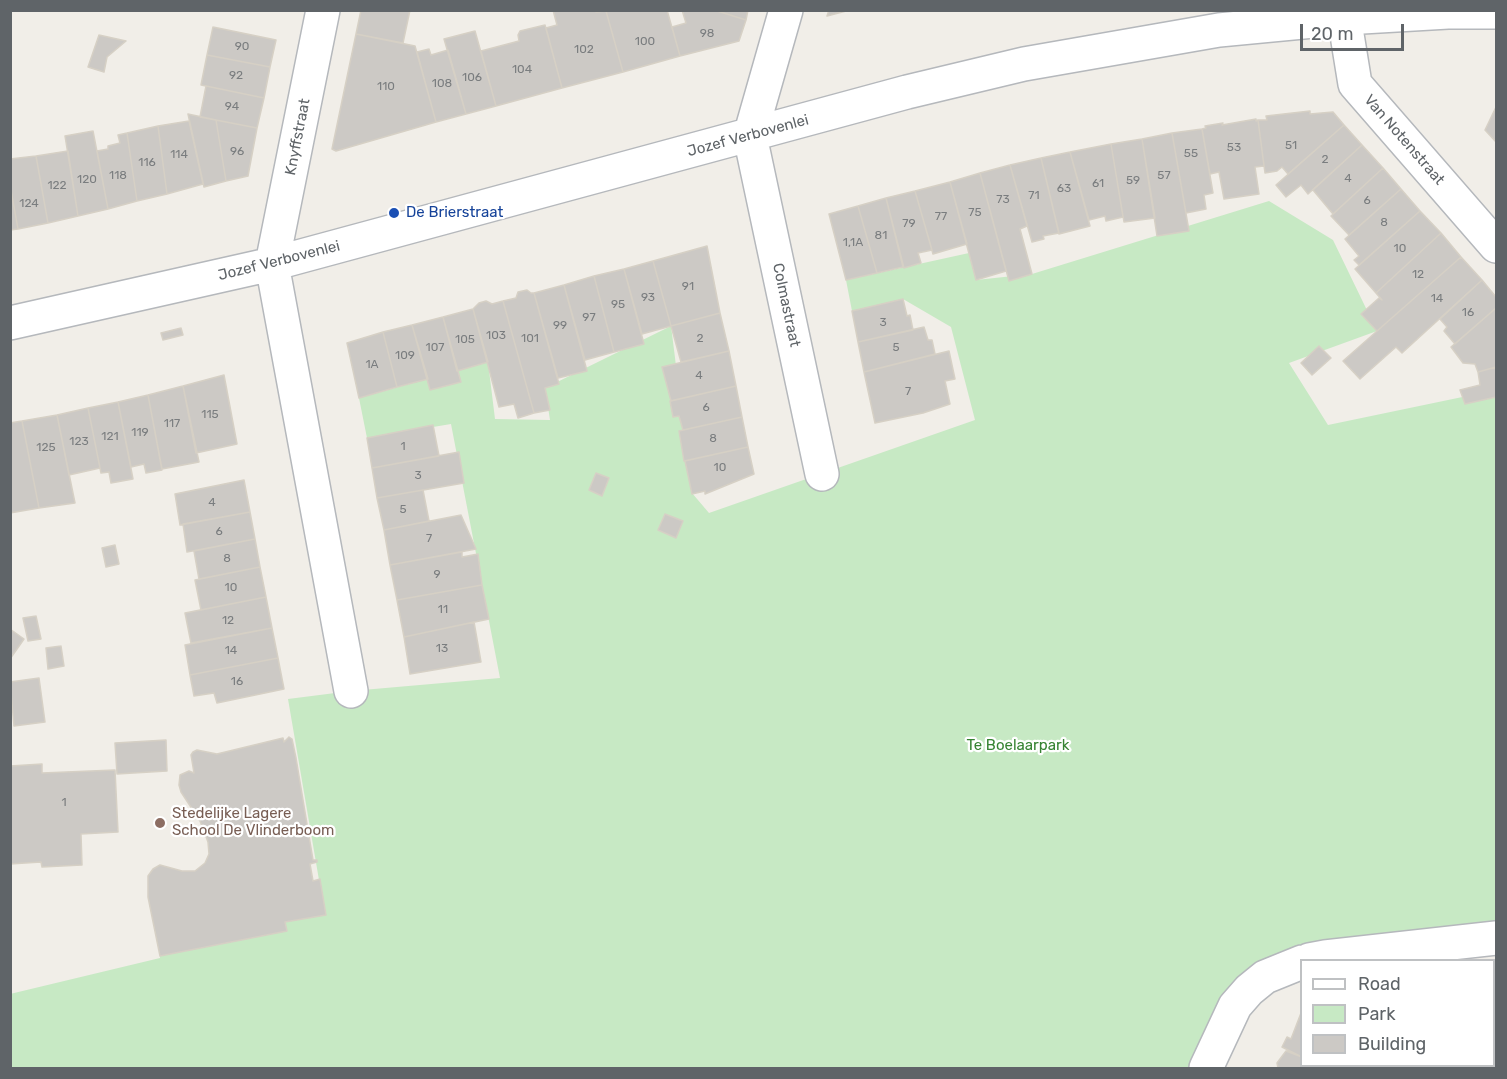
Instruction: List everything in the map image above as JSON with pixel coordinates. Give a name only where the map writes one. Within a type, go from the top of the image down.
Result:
[{"type":"street","name":"Knyffstraat","points":[[272,264],[323,10]]},
{"type":"street","points":[[750,136],[786,10]]},
{"type":"street","name":"Jozef Verbovenlei","points":[[10,323],[272,264],[907,92],[1024,64],[1219,30],[1344,14],[1497,12]]},
{"type":"street","name":"Van Notenstraat","points":[[1344,14],[1355,84],[1497,246]]},
{"type":"street","name":"Colmastraat","points":[[750,136],[822,474]]},
{"type":"street","points":[[272,264],[351,691]]},
{"type":"street","points":[[1315,959],[1497,938]]},
{"type":"street","points":[[1206,1068],[1235,1006],[1249,990],[1265,977],[1300,963]]},
{"type":"green space","name":"Te Boelaarpark","points":[[1269,201],[1333,240],[1377,331],[1289,363],[1328,425],[1496,390],[1496,921],[1332,940],[1295,949],[1191,1068],[11,1068],[10,994],[160,958],[160,956],[287,931],[285,922],[325,915],[288,699],[500,678],[451,424],[367,438],[359,398],[488,362],[495,419],[550,420],[545,388],[671,326],[692,493],[709,513],[975,420],[951,327],[903,299],[852,311],[846,280],[969,253],[976,280],[1032,274]]},
{"type":"green space","points":[[1496,996],[1496,1068],[1484,1068],[1495,1067]]},
{"type":"building","points":[[361,10],[410,10],[403,43],[356,34]]},
{"type":"building","points":[[553,10],[606,11],[623,72],[562,88],[546,28],[557,25]]},
{"type":"building","points":[[667,10],[680,56],[623,72],[606,11]]},
{"type":"building","points":[[682,10],[714,10],[746,20],[739,41],[680,56],[672,27],[686,23]]},
{"type":"building","points":[[714,10],[748,10],[746,20]]},
{"type":"building","points":[[829,10],[850,10],[827,16]]},
{"type":"building","points":[[545,25],[562,88],[496,106],[481,51],[519,41],[520,31]]},
{"type":"building","points":[[213,27],[276,40],[270,67],[207,55]]},
{"type":"building","points":[[475,31],[496,106],[466,114],[444,39]]},
{"type":"building","points":[[356,34],[415,46],[436,122],[336,151],[332,149]]},
{"type":"building","points":[[99,35],[126,41],[107,57],[104,72],[88,67]]},
{"type":"building","points":[[429,49],[431,55],[448,50],[466,114],[436,122],[417,52]]},
{"type":"building","points":[[207,55],[270,67],[264,98],[201,85]]},
{"type":"building","points":[[206,86],[264,98],[257,128],[200,117]]},
{"type":"building","points":[[1496,107],[1496,142],[1485,130]]},
{"type":"building","points":[[1310,111],[1310,114],[1333,112],[1344,125],[1288,174],[1282,167],[1277,171],[1265,173],[1258,120],[1267,120],[1266,116]]},
{"type":"building","points":[[188,114],[216,120],[226,181],[204,187]]},
{"type":"building","points":[[216,120],[257,128],[248,176],[226,181]]},
{"type":"building","points":[[1258,120],[1264,166],[1255,167],[1259,194],[1224,199],[1219,172],[1210,174],[1202,129],[1206,128],[1205,126]]},
{"type":"building","points":[[189,121],[203,184],[167,194],[158,126]]},
{"type":"building","points":[[1344,125],[1362,145],[1308,194],[1301,185],[1286,197],[1276,185]]},
{"type":"building","points":[[158,126],[167,194],[137,201],[127,133]]},
{"type":"building","points":[[1202,129],[1213,193],[1204,195],[1206,209],[1186,213],[1172,133]]},
{"type":"building","points":[[93,131],[108,209],[78,216],[65,136]]},
{"type":"building","points":[[127,133],[137,201],[108,209],[97,151],[120,143],[118,135]]},
{"type":"building","points":[[1172,133],[1189,231],[1157,236],[1142,139]]},
{"type":"building","points":[[1142,139],[1155,218],[1124,222],[1111,144]]},
{"type":"building","points":[[1111,144],[1123,217],[1106,221],[1105,216],[1089,220],[1070,152]]},
{"type":"building","points":[[1362,145],[1383,168],[1333,214],[1313,190]]},
{"type":"building","points":[[68,151],[78,216],[48,223],[36,156]]},
{"type":"building","points":[[1070,152],[1090,226],[1059,234],[1041,158]]},
{"type":"building","points":[[36,156],[48,223],[18,229],[10,185],[10,159]]},
{"type":"building","points":[[1041,158],[1059,233],[1043,236],[1044,239],[1032,242],[1010,165]]},
{"type":"building","points":[[1010,165],[1027,226],[1020,229],[1032,274],[1009,281],[980,173]]},
{"type":"building","points":[[1383,168],[1401,189],[1349,235],[1331,216]]},
{"type":"building","points":[[980,173],[1006,271],[976,280],[950,182]]},
{"type":"building","points":[[950,182],[967,244],[933,254],[915,191]]},
{"type":"building","points":[[10,185],[18,229],[10,230]]},
{"type":"building","points":[[1401,189],[1420,211],[1359,265],[1354,260],[1359,256],[1345,239]]},
{"type":"building","points":[[915,191],[932,250],[918,253],[921,263],[904,268],[886,198]]},
{"type":"building","points":[[886,198],[903,267],[877,273],[858,206]]},
{"type":"building","points":[[858,206],[877,273],[846,280],[829,214]]},
{"type":"building","points":[[1420,211],[1441,233],[1376,293],[1355,269]]},
{"type":"building","points":[[1441,233],[1461,257],[1377,331],[1361,314],[1379,298],[1382,300],[1376,293]]},
{"type":"building","points":[[707,246],[720,313],[671,326],[653,261]]},
{"type":"building","points":[[1461,257],[1482,280],[1402,353],[1396,347],[1360,379],[1343,361]]},
{"type":"building","points":[[653,261],[671,326],[642,334],[624,269]]},
{"type":"building","points":[[624,269],[644,344],[614,352],[594,276]]},
{"type":"building","points":[[594,276],[614,352],[585,360],[564,285]]},
{"type":"building","points":[[1482,280],[1496,297],[1496,308],[1455,344],[1444,331],[1447,327],[1440,319]]},
{"type":"building","points":[[564,285],[587,371],[558,378],[534,293]]},
{"type":"building","points":[[527,290],[534,293],[559,384],[545,388],[550,410],[534,413],[503,301],[516,298],[518,292]]},
{"type":"building","points":[[903,299],[913,330],[858,342],[852,311]]},
{"type":"building","points":[[486,301],[492,304],[503,301],[534,413],[518,418],[514,404],[499,407],[473,309],[479,303]]},
{"type":"building","points":[[1496,308],[1496,367],[1478,372],[1475,364],[1463,363],[1451,347]]},
{"type":"building","points":[[473,309],[488,362],[457,371],[443,317]]},
{"type":"building","points":[[720,313],[729,351],[681,362],[671,326]]},
{"type":"building","points":[[443,317],[461,382],[430,390],[412,325]]},
{"type":"building","points":[[412,325],[428,379],[397,387],[383,332]]},
{"type":"building","points":[[924,327],[928,340],[932,340],[935,354],[864,372],[858,342]]},
{"type":"building","points":[[181,328],[183,335],[163,340],[161,333]]},
{"type":"building","points":[[383,332],[397,387],[359,398],[347,343]]},
{"type":"building","points":[[1319,346],[1331,358],[1312,375],[1301,363]]},
{"type":"building","points":[[729,351],[736,386],[671,401],[662,367]]},
{"type":"building","points":[[949,351],[955,379],[945,381],[950,404],[923,413],[875,423],[864,372]]},
{"type":"building","points":[[1496,367],[1496,397],[1465,404],[1460,390],[1480,385],[1478,372]]},
{"type":"building","points":[[224,375],[237,444],[196,453],[183,386]]},
{"type":"building","points":[[183,386],[199,462],[162,469],[148,395]]},
{"type":"building","points":[[736,386],[742,417],[683,430],[679,416],[673,417],[670,401]]},
{"type":"building","points":[[148,395],[162,470],[146,473],[144,464],[131,467],[118,402]]},
{"type":"building","points":[[118,402],[133,479],[111,483],[109,472],[101,473],[88,408]]},
{"type":"building","points":[[88,408],[100,468],[69,475],[57,415]]},
{"type":"building","points":[[57,415],[75,503],[39,508],[22,421]]},
{"type":"building","points":[[742,417],[748,447],[684,461],[679,431]]},
{"type":"building","points":[[22,421],[39,508],[10,513],[10,423]]},
{"type":"building","points":[[433,425],[439,456],[372,468],[367,438]]},
{"type":"building","points":[[748,447],[754,474],[705,494],[705,491],[692,494],[685,461]]},
{"type":"building","points":[[459,452],[464,483],[377,498],[372,468]]},
{"type":"building","points":[[596,473],[609,478],[602,496],[589,490]]},
{"type":"building","points":[[244,480],[250,512],[180,525],[175,494]]},
{"type":"building","points":[[423,490],[429,521],[384,530],[377,498]]},
{"type":"building","points":[[250,512],[255,539],[187,552],[183,524]]},
{"type":"building","points":[[665,514],[683,521],[676,538],[658,530]]},
{"type":"building","points":[[461,515],[476,549],[390,565],[384,530]]},
{"type":"building","points":[[255,539],[260,567],[199,579],[194,551]]},
{"type":"building","points":[[115,545],[119,564],[106,567],[102,548]]},
{"type":"building","points":[[462,552],[462,557],[478,554],[482,585],[397,600],[390,565]]},
{"type":"building","points":[[260,567],[266,597],[201,610],[195,580]]},
{"type":"building","points":[[482,585],[489,619],[404,637],[397,600]]},
{"type":"building","points":[[266,597],[272,628],[191,643],[185,613]]},
{"type":"building","points":[[36,616],[41,639],[28,641],[23,618]]},
{"type":"building","points":[[474,622],[481,662],[410,674],[404,637]]},
{"type":"building","points":[[272,628],[278,658],[190,675],[185,645]]},
{"type":"building","points":[[10,629],[24,639],[10,659]]},
{"type":"building","points":[[61,646],[64,666],[48,669],[46,648]]},
{"type":"building","points":[[278,658],[284,689],[217,703],[214,693],[194,696],[190,675]]},
{"type":"building","points":[[39,678],[45,722],[14,726],[10,682]]},
{"type":"building","points":[[289,737],[292,739],[296,758],[313,860],[317,860],[310,864],[313,881],[320,879],[326,915],[285,922],[287,931],[160,956],[148,897],[148,876],[160,865],[182,871],[195,871],[205,863],[209,854],[208,842],[200,821],[179,785],[180,775],[189,771],[194,773],[191,755],[197,750],[217,754],[283,738],[284,742]]},
{"type":"building","points":[[166,740],[167,771],[117,774],[115,743]]},
{"type":"building","points":[[42,764],[42,773],[115,770],[118,832],[81,834],[82,865],[42,867],[41,862],[10,864],[10,766]]},
{"type":"building","points":[[1300,1016],[1300,1056],[1282,1047],[1287,1037],[1291,1039]]},
{"type":"building","points":[[1286,1051],[1300,1056],[1300,1067],[1328,1068],[1278,1068],[1277,1063]]},
{"type":"building","points":[[1324,1067],[1364,1068],[1328,1068]]},
{"type":"building","points":[[1364,1067],[1407,1067],[1407,1068]]},
{"type":"building","points":[[1458,1067],[1482,1067],[1481,1068]]},
{"type":"place","name":"De Brierstraat","points":[[394,213]]},
{"type":"place","name":"Stedelijke Lagere School De Vlinderboom","points":[[160,823]]}]
